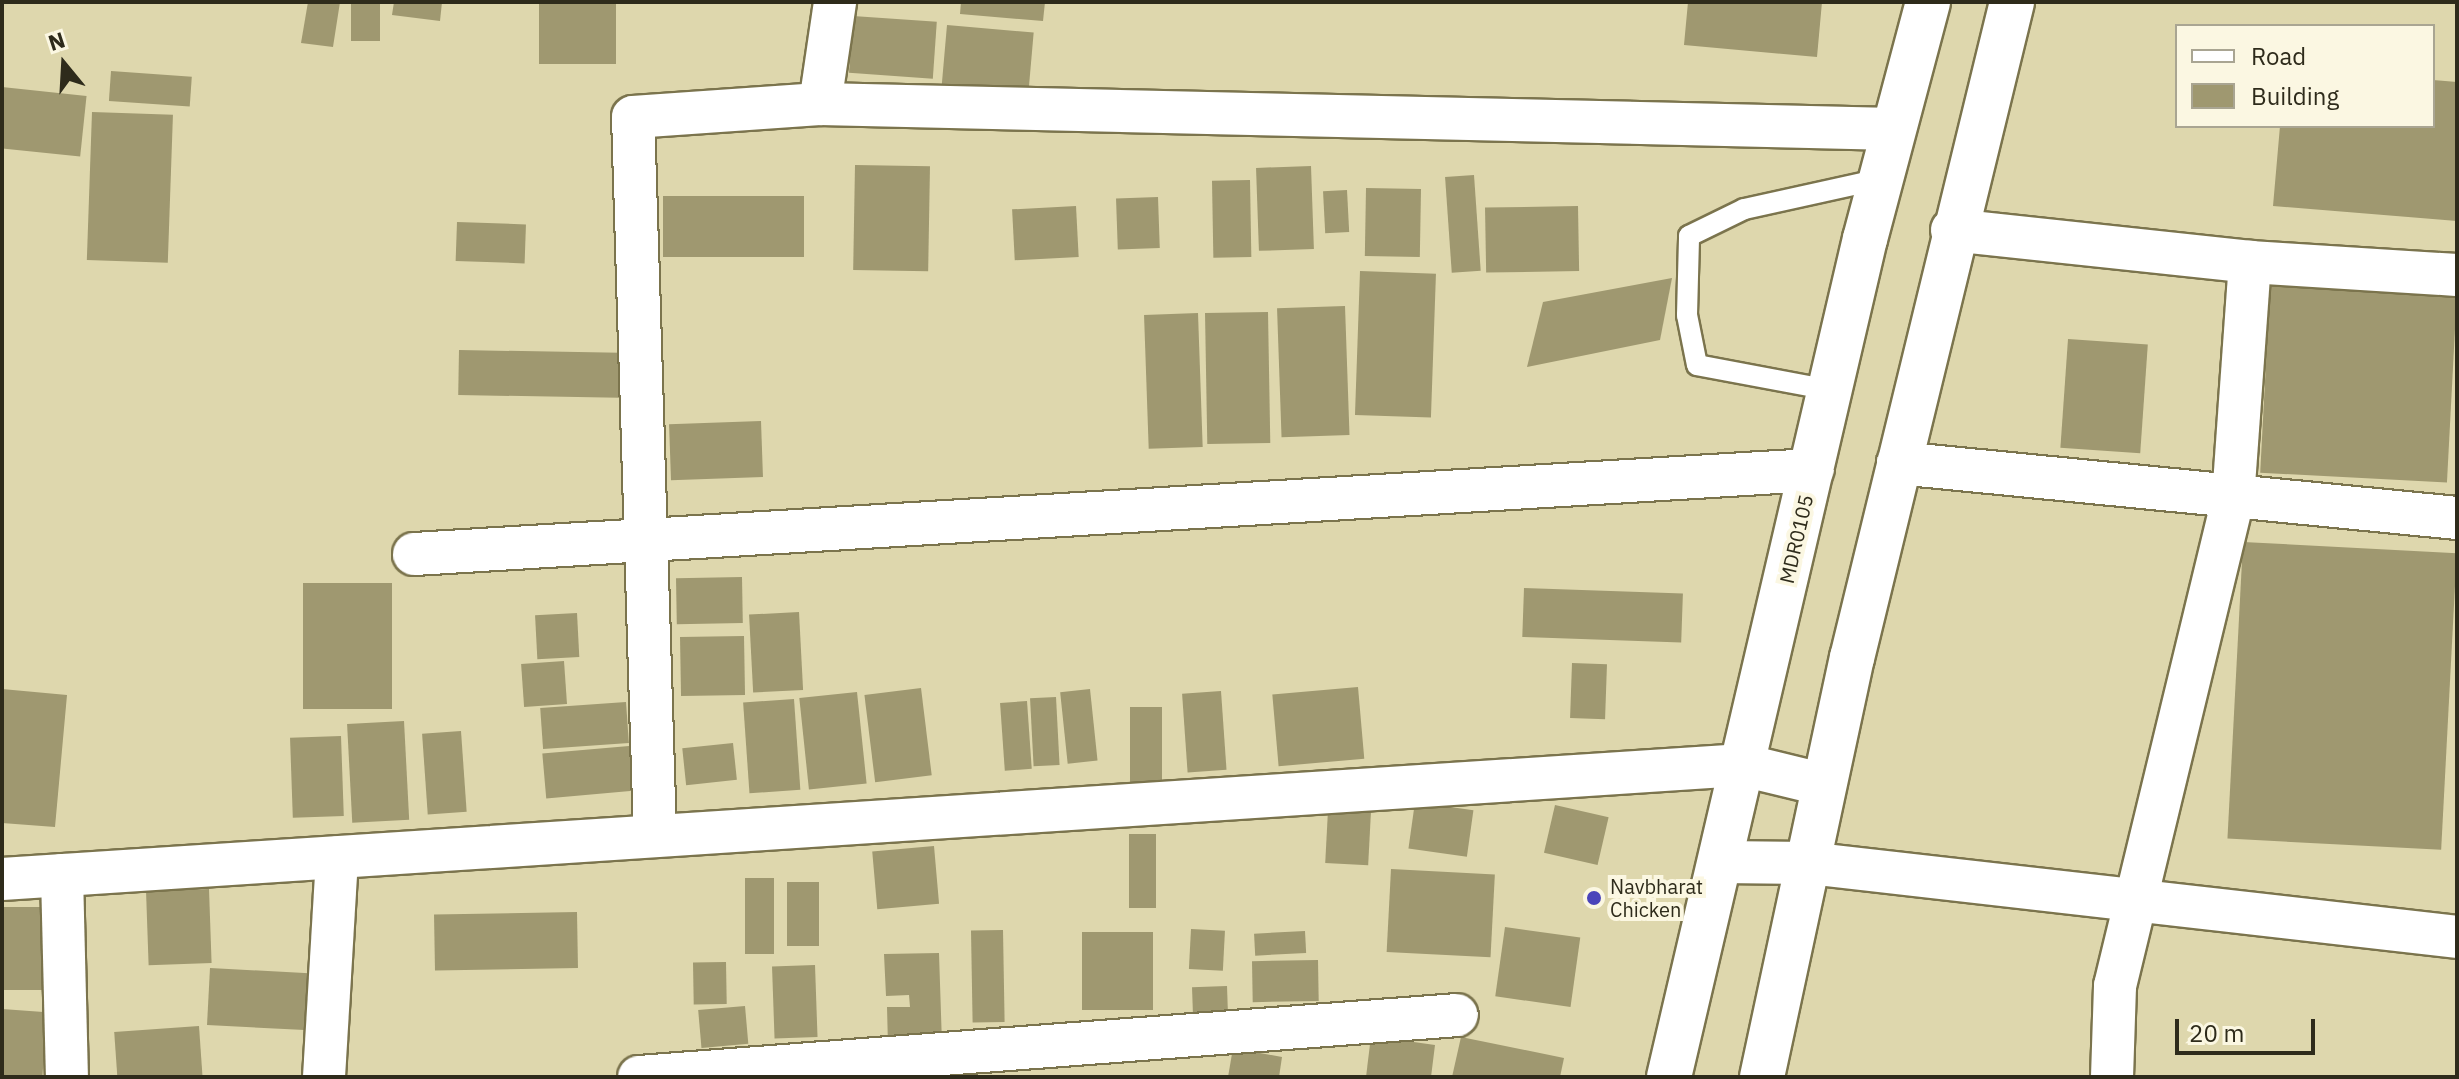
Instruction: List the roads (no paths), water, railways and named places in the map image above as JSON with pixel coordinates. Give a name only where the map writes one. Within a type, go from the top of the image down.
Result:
[{"type":"main road","name":"MDR0105","points":[[1669,1077],[1830,390],[1928,2]]},
{"type":"main road","points":[[1762,1077],[1825,785],[1952,230],[2012,2]]},
{"type":"street","points":[[820,104],[835,2]]},
{"type":"street","points":[[655,836],[633,117],[820,104],[1894,129]]},
{"type":"street","points":[[1952,230],[2250,262],[2457,275]]},
{"type":"street","points":[[2112,1077],[2115,986],[2233,499],[2250,262]]},
{"type":"street","points":[[1898,463],[2233,499],[2457,518]]},
{"type":"street","points":[[414,554],[1812,470]]},
{"type":"street","points":[[2,879],[1743,765],[1825,785]]},
{"type":"street","points":[[324,1077],[337,857]]},
{"type":"street","points":[[1721,862],[1808,863],[2457,937]]},
{"type":"street","points":[[62,875],[67,1077]]},
{"type":"street","points":[[639,1077],[1457,1015]]},
{"type":"lane","points":[[1830,390],[1697,365],[1687,315],[1689,236],[1744,209],[1881,179]]},
{"type":"place","name":"Navbharat Chicken","points":[[1594,898]]}]
